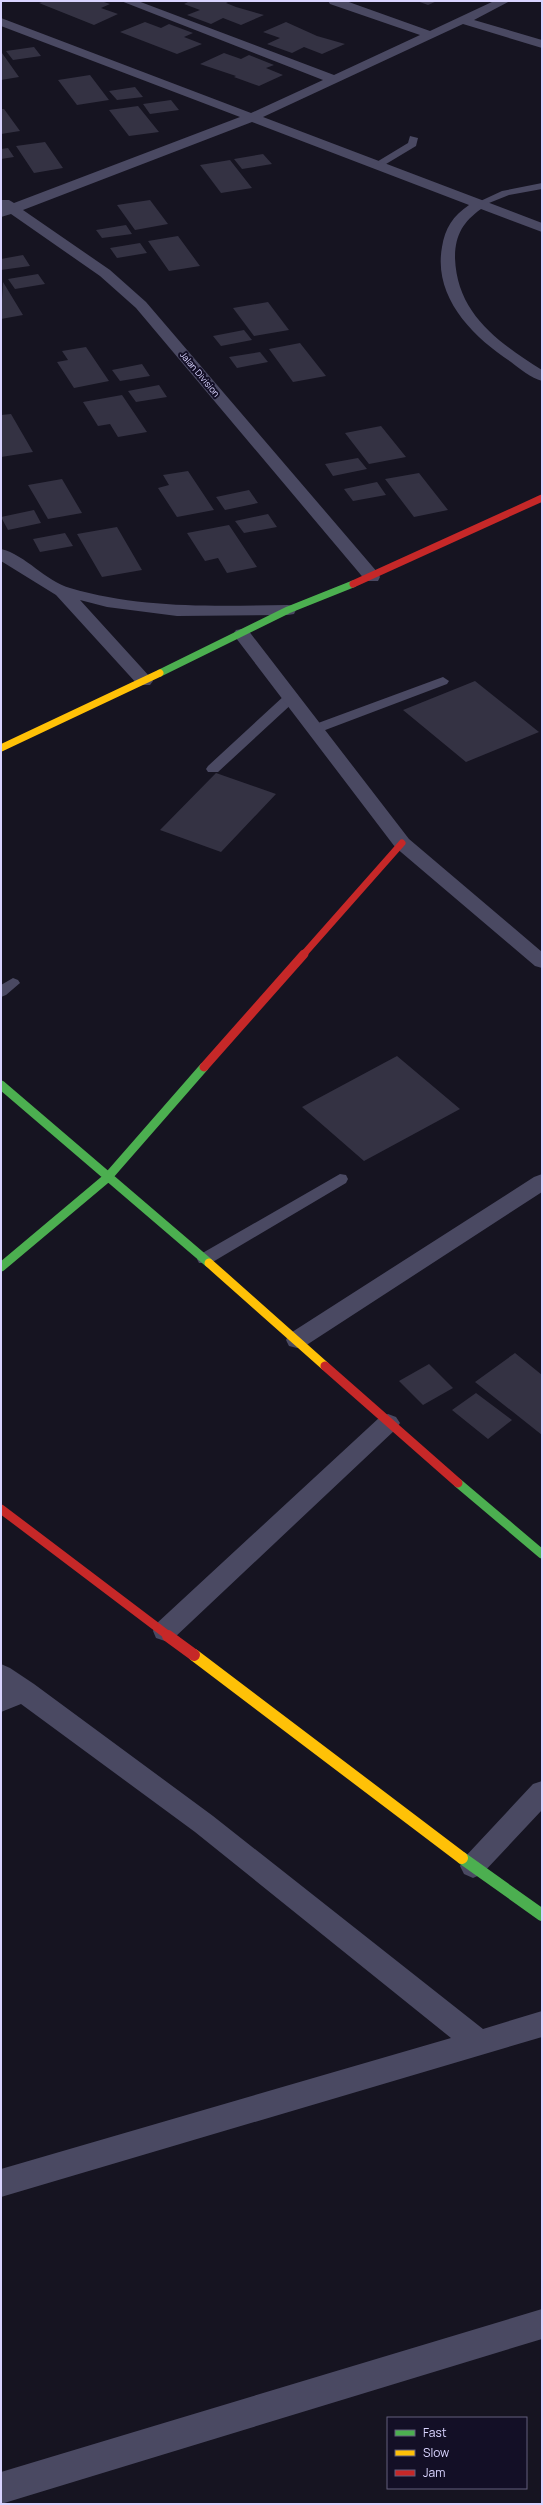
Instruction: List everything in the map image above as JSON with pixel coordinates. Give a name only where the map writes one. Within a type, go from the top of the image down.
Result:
[{"type":"street","points":[[127,1],[336,80]]},
{"type":"street","points":[[334,1],[432,35]]},
{"type":"street","points":[[5,207],[253,117],[336,80],[504,1]]},
{"type":"street","points":[[462,20],[542,44]]},
{"type":"street","points":[[1,22],[542,228]]},
{"type":"street","points":[[479,204],[458,221],[450,238],[448,260],[452,284],[460,307],[479,332],[518,362],[542,376]]},
{"type":"street","name":"Jalan Division","points":[[5,207],[105,273],[141,305],[372,577]]},
{"type":"street","points":[[1,748],[242,634],[288,610],[372,577],[542,498]]},
{"type":"street","points":[[1,554],[62,591],[144,681]]},
{"type":"street","points":[[62,591],[139,608],[177,611],[288,610]]},
{"type":"street","points":[[242,634],[402,843],[542,962]]},
{"type":"street","points":[[1,1267],[107,1178],[402,843]]},
{"type":"street","points":[[1,1084],[107,1178],[205,1259],[388,1423],[542,1554]]},
{"type":"street","points":[[297,1340],[542,1182]]},
{"type":"street","points":[[165,1631],[388,1423]]},
{"type":"street","points":[[1,1509],[165,1631],[473,1866],[542,1915]]},
{"type":"street","points":[[1,1675],[13,1696],[204,1824],[479,2043]]},
{"type":"street","points":[[473,1866],[542,1792]]},
{"type":"street","points":[[1,2183],[167,2136],[542,2024]]},
{"type":"street","points":[[1,2488],[542,2324]]},
{"type":"lane","points":[[378,165],[413,144],[413,138]]},
{"type":"lane","points":[[479,204],[506,193],[542,186]]},
{"type":"lane","points":[[315,730],[442,681]]},
{"type":"lane","points":[[213,769],[290,698]]},
{"type":"lane","points":[[1,992],[13,983]]},
{"type":"lane","points":[[205,1259],[340,1179]]},
{"type":"building","points":[[45,1],[101,1],[110,4],[101,8],[118,14],[94,25],[39,3]]},
{"type":"building","points":[[190,1],[226,1],[228,2],[226,3],[236,7],[264,15],[241,25],[223,18],[211,24],[187,15],[200,10],[184,4]]},
{"type":"building","points":[[417,1],[437,1],[428,5]]},
{"type":"building","points":[[145,22],[161,28],[169,24],[193,33],[184,37],[202,44],[177,54],[120,32]]},
{"type":"building","points":[[286,22],[317,36],[345,44],[322,54],[304,47],[292,53],[267,44],[280,38],[263,32]]},
{"type":"building","points":[[34,47],[41,56],[13,60],[6,51]]},
{"type":"building","points":[[2,53],[19,77],[1,80]]},
{"type":"building","points":[[224,53],[241,59],[249,55],[274,65],[266,68],[283,75],[259,86],[234,77],[236,76],[200,64]]},
{"type":"building","points":[[90,75],[109,100],[77,105],[58,80]]},
{"type":"building","points":[[135,87],[143,97],[117,100],[109,91]]},
{"type":"building","points":[[171,100],[179,110],[150,114],[143,104]]},
{"type":"building","points":[[138,106],[159,132],[129,136],[109,110]]},
{"type":"building","points":[[1,109],[4,109],[20,131],[1,134]]},
{"type":"building","points":[[45,142],[63,168],[34,173],[16,146]]},
{"type":"building","points":[[8,148],[14,157],[1,159],[1,149]]},
{"type":"building","points":[[263,154],[272,164],[242,169],[234,159]]},
{"type":"building","points":[[230,160],[252,188],[221,193],[200,165]]},
{"type":"building","points":[[150,200],[168,224],[135,230],[117,205]]},
{"type":"building","points":[[126,225],[132,234],[102,238],[96,230]]},
{"type":"building","points":[[178,236],[200,266],[169,271],[148,241]]},
{"type":"building","points":[[140,243],[147,253],[117,258],[110,248]]},
{"type":"building","points":[[23,255],[30,266],[1,270],[1,259]]},
{"type":"building","points":[[38,274],[45,284],[15,289],[8,279]]},
{"type":"building","points":[[3,282],[23,315],[1,319]]},
{"type":"building","points":[[268,302],[289,330],[254,336],[233,308]]},
{"type":"building","points":[[244,330],[252,340],[221,346],[213,336]]},
{"type":"building","points":[[300,343],[326,376],[293,382],[269,349]]},
{"type":"building","points":[[86,347],[109,381],[74,388],[57,362],[68,360],[62,351]]},
{"type":"building","points":[[260,352],[268,362],[237,368],[229,357]]},
{"type":"building","points":[[142,364],[150,376],[120,381],[112,370]]},
{"type":"building","points":[[159,385],[167,397],[136,402],[128,391]]},
{"type":"building","points":[[122,395],[147,432],[118,437],[110,424],[98,426],[83,402]]},
{"type":"building","points":[[11,414],[33,452],[1,457],[1,415]]},
{"type":"building","points":[[381,426],[406,457],[369,464],[345,433]]},
{"type":"building","points":[[358,458],[367,469],[333,476],[325,464]]},
{"type":"building","points":[[188,471],[214,510],[177,517],[158,488],[169,485],[163,475]]},
{"type":"building","points":[[419,473],[448,510],[414,517],[385,479]]},
{"type":"building","points":[[62,479],[82,513],[48,519],[28,485]]},
{"type":"building","points":[[377,482],[386,495],[353,501],[344,489]]},
{"type":"building","points":[[249,490],[258,503],[225,510],[216,497]]},
{"type":"building","points":[[34,510],[41,523],[8,530],[1,517]]},
{"type":"building","points":[[268,514],[277,527],[244,533],[235,521]]},
{"type":"building","points":[[229,525],[257,567],[227,573],[218,558],[205,561],[187,533]]},
{"type":"building","points":[[117,527],[142,570],[102,577],[77,534]]},
{"type":"building","points":[[65,533],[73,546],[40,552],[33,539]]},
{"type":"building","points":[[475,681],[539,732],[466,762],[403,710]]},
{"type":"building","points":[[216,773],[276,794],[221,852],[160,830]]},
{"type":"building","points":[[397,1056],[460,1109],[364,1161],[302,1107]]},
{"type":"building","points":[[515,1353],[542,1375],[542,1435],[475,1382]]},
{"type":"building","points":[[429,1364],[453,1388],[423,1405],[399,1381]]},
{"type":"building","points":[[476,1393],[512,1420],[488,1439],[452,1410]]},
{"type":"traffic: fast","points":[[160,673],[288,610],[353,584]]},
{"type":"traffic: fast","points":[[1,1267],[107,1178],[204,1067]]},
{"type":"traffic: fast","points":[[1,1085],[107,1178],[209,1263]]},
{"type":"traffic: fast","points":[[458,1483],[542,1554]]},
{"type":"traffic: fast","points":[[462,1858],[542,1915]]},
{"type":"traffic: slow","points":[[1,748],[160,673]]},
{"type":"traffic: slow","points":[[209,1263],[325,1366]]},
{"type":"traffic: slow","points":[[194,1655],[462,1858]]},
{"type":"traffic: jam","points":[[353,584],[542,498]]},
{"type":"traffic: jam","points":[[204,1067],[402,843]]},
{"type":"traffic: jam","points":[[325,1366],[458,1483]]},
{"type":"traffic: jam","points":[[1,1509],[194,1655]]}]
